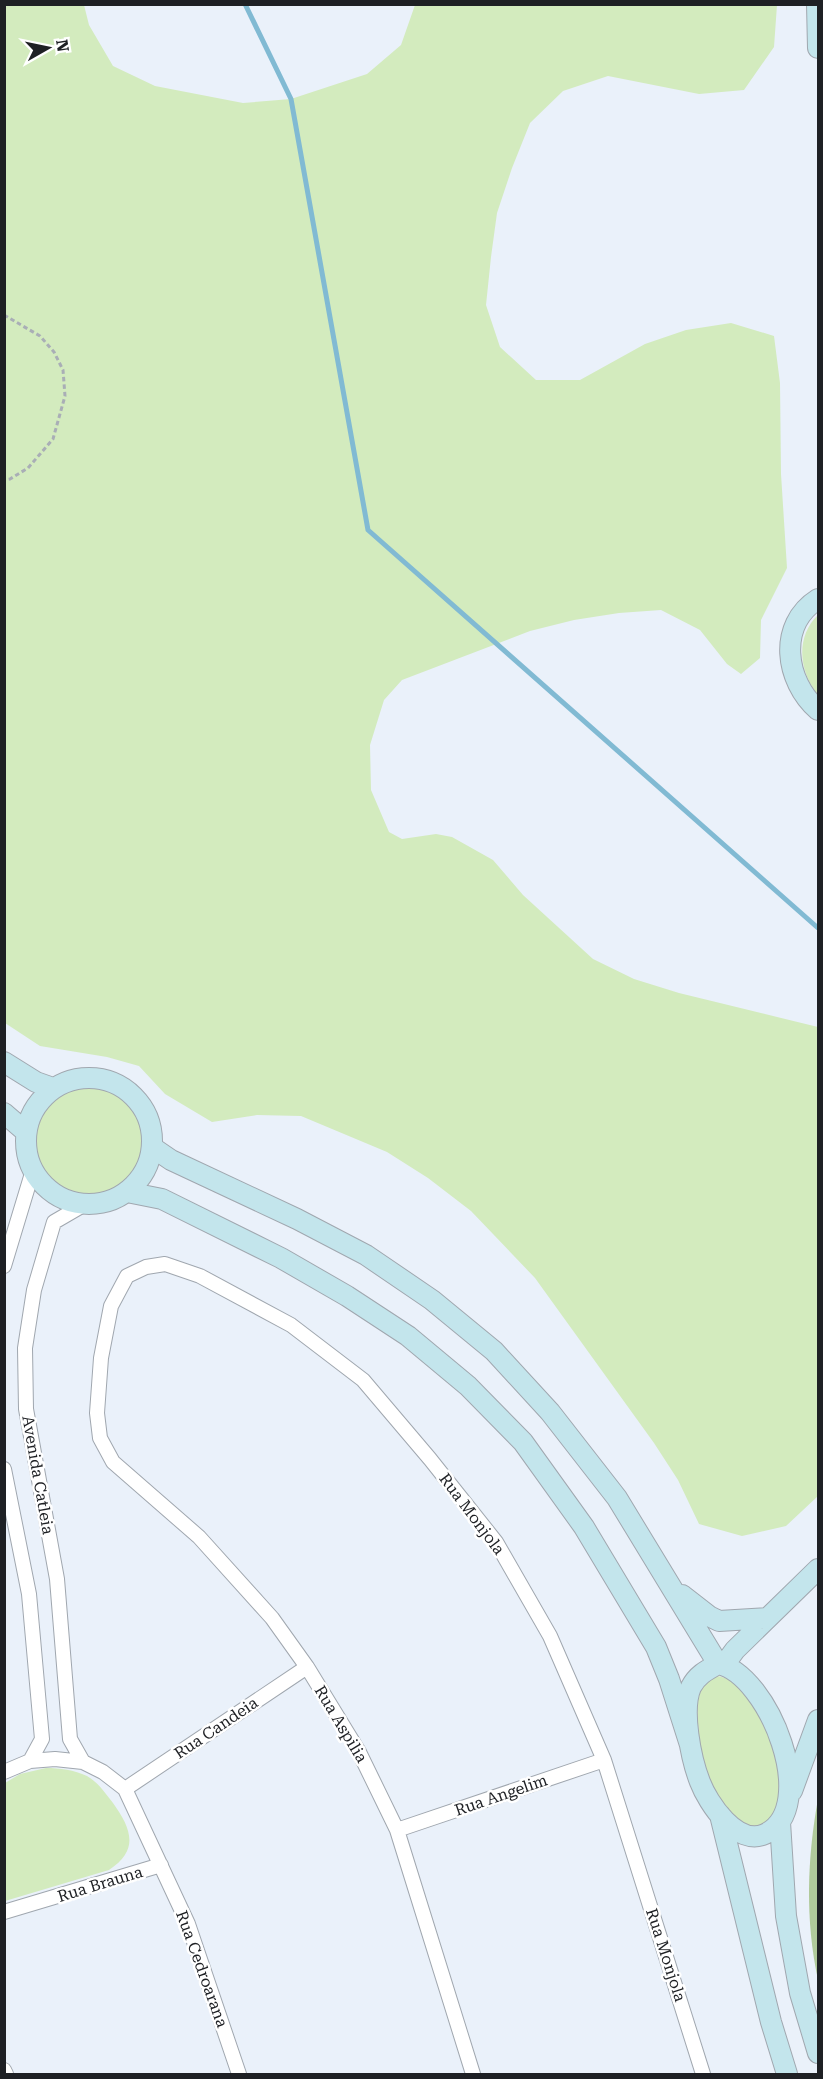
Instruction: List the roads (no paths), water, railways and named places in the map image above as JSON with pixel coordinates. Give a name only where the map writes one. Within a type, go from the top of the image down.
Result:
[{"type":"street","points":[[817,4],[819,48]]},
{"type":"street","points":[[817,599],[799,619],[791,639],[790,661],[795,682],[807,700],[819,710]]},
{"type":"street","points":[[4,1062],[36,1082],[53,1088]]},
{"type":"street","points":[[92,1077],[112,1081],[129,1092],[143,1107],[151,1126],[152,1147],[144,1172],[127,1192],[100,1203],[85,1204],[64,1199],[46,1188],[33,1170],[26,1152],[26,1132],[35,1107],[53,1088],[72,1079],[92,1077]]},
{"type":"street","points":[[4,1113],[26,1132]]},
{"type":"street","points":[[152,1147],[171,1160],[297,1219],[366,1255],[432,1300],[494,1352],[550,1412],[617,1498],[721,1664],[742,1676],[756,1693],[772,1719],[784,1749],[789,1781],[788,1802]]},
{"type":"street","points":[[4,1266],[33,1170]]},
{"type":"street","points":[[127,1192],[162,1199],[281,1258],[347,1296],[408,1336],[468,1386],[523,1442],[590,1537],[656,1647],[669,1679],[700,1783],[720,1815],[733,1829],[746,1836],[764,1835],[780,1822]]},
{"type":"street","name":"Avenida Catleia","points":[[83,1762],[70,1739],[57,1579],[26,1409],[25,1348],[34,1290],[54,1221],[85,1204]]},
{"type":"street","name":"Rua Monjola","points":[[100,1438],[97,1413],[101,1358],[111,1306],[127,1276],[146,1267],[165,1264],[200,1276],[291,1324],[363,1380],[496,1542],[550,1636],[604,1760],[703,2074]]},
{"type":"street","name":"Rua Aspilia","points":[[100,1438],[113,1462],[206,1545],[272,1618],[307,1667],[359,1752],[397,1830],[473,2074]]},
{"type":"street","name":"Avenida Catleia","points":[[4,1468],[29,1594],[42,1739],[30,1761]]},
{"type":"street","points":[[690,1745],[688,1709],[691,1688],[700,1674],[721,1664],[819,1569]]},
{"type":"street","points":[[670,1585],[709,1616],[719,1621],[767,1618]]},
{"type":"street","name":"Rua Candeia","points":[[125,1789],[307,1667]]},
{"type":"street","points":[[819,1720],[780,1822],[786,1916],[800,1993],[819,2052]]},
{"type":"street","name":"Rua Brauna","points":[[4,1772],[30,1761],[55,1759],[83,1762],[102,1772],[125,1789],[161,1865],[4,1912]]},
{"type":"street","name":"Rua Angelim","points":[[397,1830],[604,1760]]},
{"type":"street","points":[[720,1815],[771,2022],[787,2074]]},
{"type":"street","name":"Rua Cedroarana","points":[[161,1865],[188,1924],[237,2074]]},
{"type":"street","points":[[4,2070],[6,2074]]},
{"type":"waterway","points":[[245,4],[291,99],[368,530],[818,928]]}]
